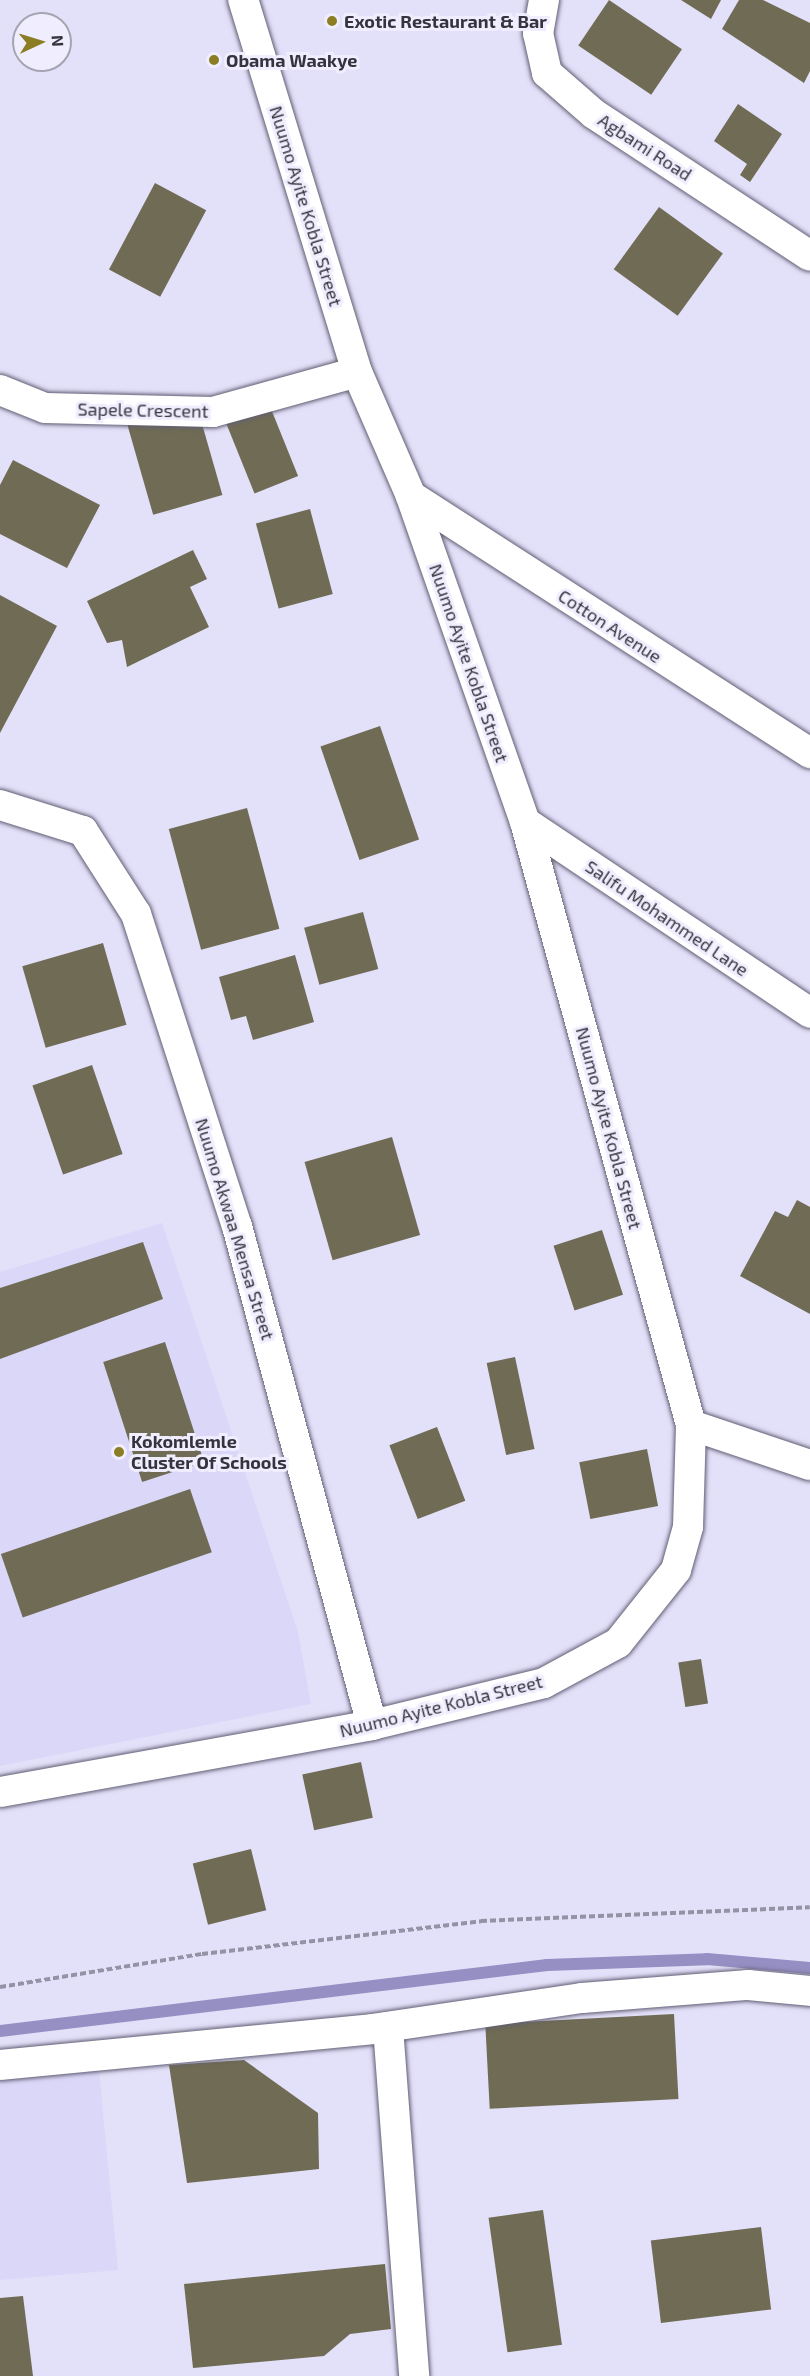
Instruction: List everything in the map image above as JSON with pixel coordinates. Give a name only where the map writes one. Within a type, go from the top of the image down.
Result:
[{"type":"street","name":"Nuumo Ayite Kobla Street","points":[[0,1792],[372,1725],[544,1683],[618,1643],[676,1570],[688,1527],[691,1425],[525,822],[411,496],[357,372],[243,0]]},
{"type":"street","name":"Agbami Road","points":[[544,0],[538,33],[547,73],[594,114],[810,256]]},
{"type":"street","name":"Sapele Crescent","points":[[0,390],[45,408],[213,412],[357,372]]},
{"type":"street","name":"Cotton Avenue","points":[[411,496],[810,753]]},
{"type":"street","name":"Nuumo Akwaa Mensa Street","points":[[0,806],[84,831],[136,914],[237,1226],[372,1725]]},
{"type":"street","name":"Salifu Mohammed Lane","points":[[525,822],[810,1013]]},
{"type":"street","points":[[691,1425],[810,1465]]},
{"type":"street","points":[[0,2066],[388,2027],[593,1997],[748,1985],[810,1991]]},
{"type":"street","points":[[388,2027],[414,2376]]},
{"type":"path","points":[[0,1987],[202,1954],[481,1921],[810,1907]]},
{"type":"shaded area","name":"Kokomlemle Cluster Of Schools","points":[[162,1223],[298,1632],[311,1704],[0,1766],[0,1272]]},
{"type":"shaded area","points":[[99,2070],[118,2270],[0,2280],[0,2080]]},
{"type":"building","points":[[609,0],[682,49],[651,95],[578,46]]},
{"type":"building","points":[[681,0],[721,0],[711,19]]},
{"type":"building","points":[[739,0],[763,0],[810,23],[810,71],[804,83],[722,29]]},
{"type":"building","points":[[738,104],[782,134],[750,182],[740,175],[747,164],[714,141]]},
{"type":"building","points":[[155,183],[206,210],[160,297],[109,270]]},
{"type":"building","points":[[659,207],[723,253],[678,316],[614,269]]},
{"type":"building","points":[[194,396],[222,495],[153,515],[125,416]]},
{"type":"building","points":[[267,399],[298,476],[255,494],[223,417]]},
{"type":"building","points":[[13,460],[100,505],[67,568],[0,534],[0,485]]},
{"type":"building","points":[[310,509],[333,594],[279,608],[256,523]]},
{"type":"building","points":[[193,550],[207,579],[190,587],[209,627],[127,667],[122,640],[107,643],[87,601]]},
{"type":"building","points":[[0,595],[57,626],[0,733]]},
{"type":"building","points":[[380,726],[419,839],[360,860],[320,747]]},
{"type":"building","points":[[247,808],[279,929],[201,950],[169,829]]},
{"type":"building","points":[[363,912],[378,969],[319,985],[304,928]]},
{"type":"building","points":[[103,943],[126,1025],[46,1048],[22,966]]},
{"type":"building","points":[[295,955],[314,1022],[253,1040],[246,1016],[231,1020],[219,977]]},
{"type":"building","points":[[92,1065],[123,1154],[63,1174],[32,1086]]},
{"type":"building","points":[[392,1137],[420,1235],[333,1260],[305,1162]]},
{"type":"building","points":[[797,1200],[810,1207],[810,1314],[740,1276],[775,1211],[788,1217]]},
{"type":"building","points":[[602,1230],[623,1295],[575,1310],[553,1246]]},
{"type":"building","points":[[143,1242],[163,1299],[0,1359],[0,1288]]},
{"type":"building","points":[[165,1342],[204,1462],[142,1482],[103,1362]]},
{"type":"building","points":[[515,1357],[535,1449],[506,1455],[487,1363]]},
{"type":"building","points":[[437,1427],[465,1501],[418,1519],[389,1445]]},
{"type":"building","points":[[647,1449],[658,1506],[590,1519],[579,1462]]},
{"type":"building","points":[[190,1489],[212,1552],[23,1617],[1,1554]]},
{"type":"building","points":[[701,1659],[708,1703],[685,1707],[678,1663]]},
{"type":"building","points":[[361,1762],[373,1818],[314,1830],[302,1774]]},
{"type":"building","points":[[251,1849],[266,1910],[208,1925],[193,1864]]},
{"type":"building","points":[[674,2014],[678,2099],[490,2109],[485,2024]]},
{"type":"building","points":[[244,2060],[318,2113],[319,2169],[187,2183],[169,2065]]},
{"type":"building","points":[[543,2210],[562,2345],[507,2352],[489,2218]]},
{"type":"building","points":[[761,2227],[771,2309],[661,2323],[651,2241]]},
{"type":"building","points":[[385,2264],[391,2329],[350,2334],[324,2356],[193,2368],[184,2284]]},
{"type":"building","points":[[23,2296],[33,2376],[0,2376],[0,2298]]},
{"type":"waterway","points":[[0,2031],[547,1965],[707,1959],[810,1968]]},
{"type":"place","name":"Exotic Restaurant & Bar","points":[[332,21]]},
{"type":"place","name":"Obama Waakye","points":[[214,60]]},
{"type":"place","name":"Kokomlemle Cluster Of Schools","points":[[119,1452]]}]
